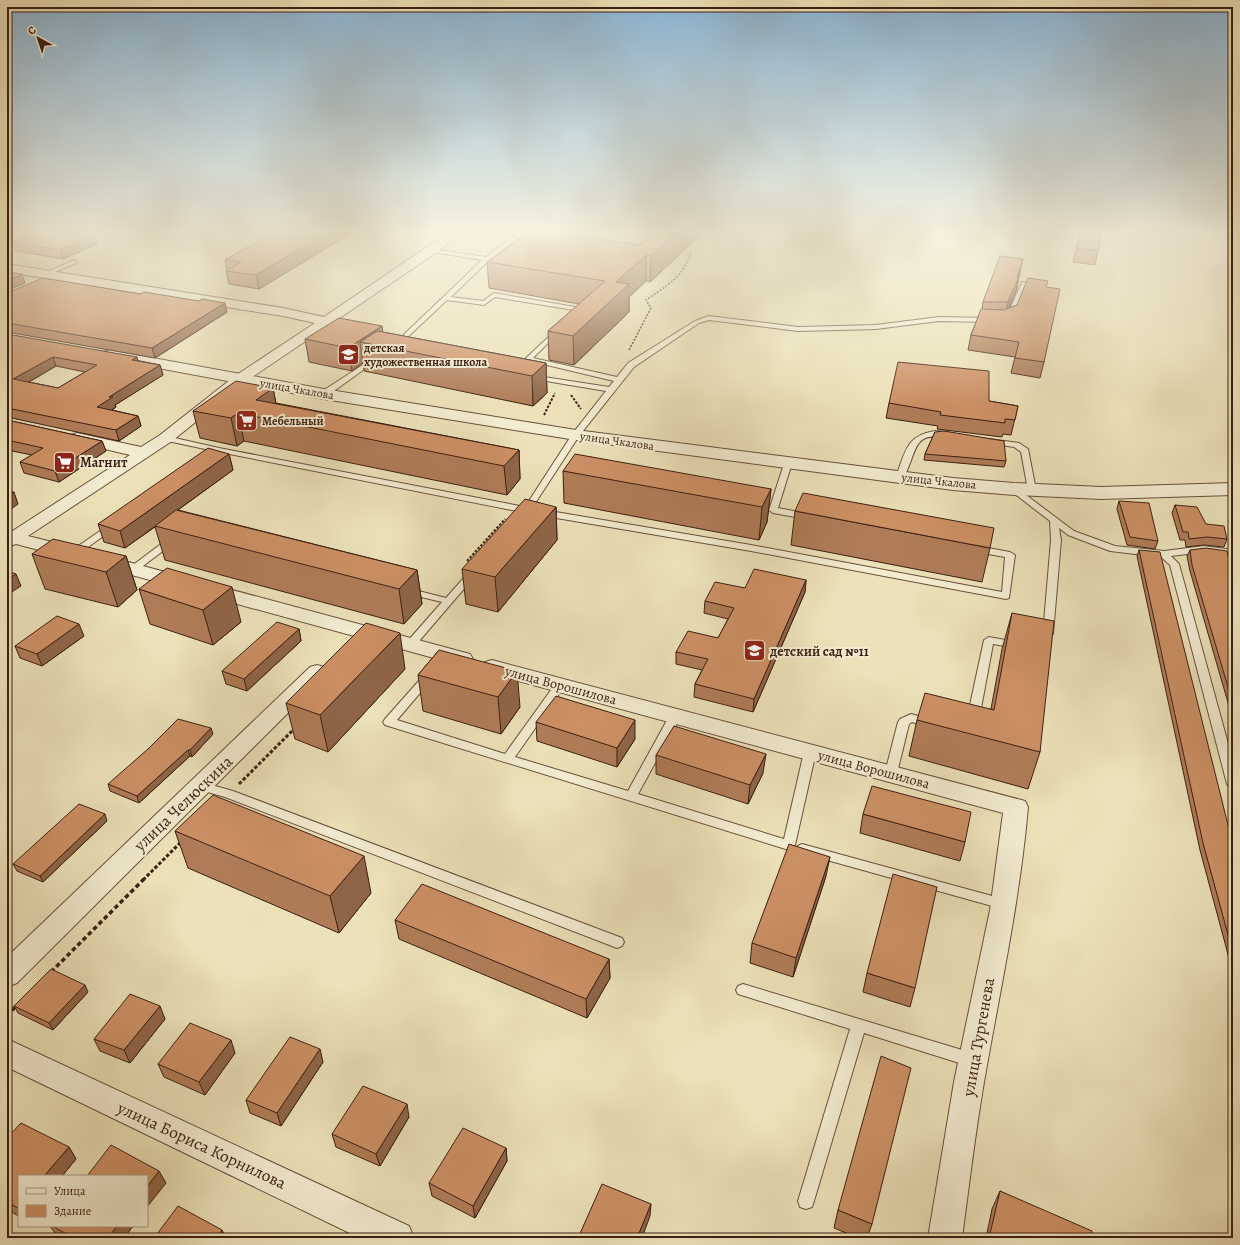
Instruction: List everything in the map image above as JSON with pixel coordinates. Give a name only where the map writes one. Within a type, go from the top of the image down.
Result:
[{"type":"street","points":[[132,288],[275,311],[325,321]]},
{"type":"street","points":[[9,539],[166,438],[240,379],[375,288]]},
{"type":"street","name":"улица Чкалова","points":[[93,352],[324,394],[576,435],[900,477],[1014,489],[1101,494],[1233,489]]},
{"type":"street","points":[[60,435],[144,453]]},
{"type":"street","name":"улица Ворошилова","points":[[9,539],[74,553],[410,645],[1016,807],[1014,837]]},
{"type":"street","name":"улица Челюскина","points":[[7,975],[359,631]]},
{"type":"street","name":"улица Тургенева","points":[[945,1238],[974,1060],[1014,837]]},
{"type":"street","name":"улица Бориса Корнилова","points":[[7,1052],[397,1238]]},
{"type":"lane","points":[[391,348],[402,341],[457,288]]},
{"type":"lane","points":[[527,510],[576,435],[611,390],[615,379],[631,365],[688,329],[696,322],[709,318],[798,329],[876,327],[939,318],[998,321],[1009,319],[1022,288]]},
{"type":"lane","points":[[447,298],[484,303],[494,295],[579,309],[568,320]]},
{"type":"lane","points":[[562,326],[528,359],[615,379]]},
{"type":"lane","points":[[324,394],[380,356]]},
{"type":"lane","points":[[524,375],[611,390]]},
{"type":"lane","points":[[900,477],[914,442],[920,436],[931,433],[958,436]]},
{"type":"lane","points":[[166,438],[219,450],[527,510],[751,548],[1006,596],[1010,555],[972,548]]},
{"type":"lane","points":[[981,439],[1016,445],[1025,451],[1032,490]]},
{"type":"lane","points":[[206,459],[219,450]]},
{"type":"lane","points":[[788,463],[773,510],[819,519]]},
{"type":"lane","points":[[1014,489],[1070,533],[1113,548],[1164,554],[1204,549],[1233,553]]},
{"type":"lane","points":[[1047,643],[1056,540],[1054,521]]},
{"type":"lane","points":[[74,553],[118,522]]},
{"type":"lane","points":[[132,570],[183,533]]},
{"type":"lane","points":[[1164,554],[1174,564],[1233,784]]},
{"type":"lane","points":[[410,645],[477,567]]},
{"type":"lane","points":[[396,588],[448,601]]},
{"type":"lane","points":[[972,726],[989,640],[1025,647]]},
{"type":"lane","points":[[448,655],[389,722],[789,845],[1003,904]]},
{"type":"lane","points":[[508,758],[560,685]]},
{"type":"lane","points":[[631,796],[675,716]]},
{"type":"lane","points":[[891,774],[904,722],[911,718],[941,726]]},
{"type":"lane","points":[[789,845],[810,752]]},
{"type":"lane","points":[[201,786],[229,794],[617,942]]},
{"type":"lane","points":[[743,990],[974,1060]]},
{"type":"lane","points":[[806,1201],[859,1025]]},
{"type":"path","points":[[615,379],[616,374],[651,308],[646,300],[663,288]]},
{"type":"path","points":[[553,431],[544,414],[562,382],[588,419]]},
{"type":"path","points":[[229,794],[300,722]]},
{"type":"path","points":[[46,977],[184,839]]},
{"type":"path","points":[[7,1016],[18,1005]]},
{"type":"building","points":[[19,288],[104,288],[140,294],[144,292],[199,301],[202,299],[225,303],[152,348],[7,323],[7,293]]},
{"type":"building","points":[[597,288],[625,288],[573,336],[548,331]]},
{"type":"building","points":[[988,288],[1014,288],[1008,302],[983,302]]},
{"type":"building","points":[[1024,288],[1060,289],[1044,362],[1015,358],[1019,342],[971,335],[981,309],[1004,310],[1017,305]]},
{"type":"building","points":[[339,318],[382,326],[348,348],[305,339]]},
{"type":"building","points":[[377,331],[546,363],[532,376],[360,342]]},
{"type":"building","points":[[7,334],[137,357],[132,360],[160,365],[109,397],[113,397],[97,407],[138,416],[116,430],[7,408]],"holes":[[[53,357],[97,365],[58,388],[13,379]]]},
{"type":"building","points":[[898,362],[989,371],[989,401],[1018,406],[1015,420],[1005,419],[1005,423],[940,415],[941,412],[889,403]]},
{"type":"building","points":[[236,381],[273,388],[256,400],[519,450],[504,466],[238,413],[231,418],[193,411]]},
{"type":"building","points":[[7,420],[102,441],[55,471],[20,462],[43,448],[7,440]]},
{"type":"building","points":[[944,431],[1004,441],[1006,461],[925,454],[935,432]]},
{"type":"building","points":[[208,448],[229,454],[120,531],[98,524]]},
{"type":"building","points":[[575,454],[771,489],[762,507],[563,471]]},
{"type":"building","points":[[7,491],[14,492],[7,497]]},
{"type":"building","points":[[803,493],[994,528],[990,548],[795,511]]},
{"type":"building","points":[[525,499],[556,507],[495,577],[462,569]]},
{"type":"building","points":[[1119,501],[1149,503],[1158,541],[1130,537]]},
{"type":"building","points":[[1175,505],[1197,507],[1206,524],[1224,526],[1227,539],[1207,537],[1189,539],[1188,532],[1183,532]]},
{"type":"building","points":[[176,510],[417,570],[399,589],[155,526]]},
{"type":"building","points":[[53,539],[126,556],[106,572],[32,554]]},
{"type":"building","points":[[1206,548],[1227,551],[1233,575],[1233,704],[1192,565],[1190,550]]},
{"type":"building","points":[[1139,550],[1160,552],[1233,845],[1233,953],[1203,843]]},
{"type":"building","points":[[167,568],[232,587],[203,610],[139,589]]},
{"type":"building","points":[[754,569],[806,580],[754,699],[695,684],[708,659],[676,652],[688,631],[718,638],[734,608],[705,601],[715,582],[745,588]]},
{"type":"building","points":[[7,571],[16,574],[7,580]]},
{"type":"building","points":[[1012,613],[1054,621],[1040,752],[917,720],[925,693],[994,710]]},
{"type":"building","points":[[57,616],[79,624],[37,654],[15,646]]},
{"type":"building","points":[[277,622],[299,629],[244,679],[222,671]]},
{"type":"building","points":[[366,623],[400,633],[320,715],[286,703]]},
{"type":"building","points":[[439,650],[517,671],[498,697],[418,675]]},
{"type":"building","points":[[556,696],[635,720],[617,748],[536,722]]},
{"type":"building","points":[[178,719],[211,728],[190,750],[188,750],[137,796],[108,784],[148,749]]},
{"type":"building","points":[[674,726],[766,754],[750,785],[656,755]]},
{"type":"building","points":[[872,786],[971,812],[965,842],[863,814]]},
{"type":"building","points":[[213,795],[364,856],[330,896],[175,831]]},
{"type":"building","points":[[79,804],[105,814],[40,876],[13,864]]},
{"type":"building","points":[[789,844],[830,857],[796,958],[752,943]]},
{"type":"building","points":[[893,874],[937,887],[915,988],[867,973]]},
{"type":"building","points":[[422,884],[609,959],[586,999],[395,920]]},
{"type":"building","points":[[51,969],[85,985],[49,1023],[14,1006]]},
{"type":"building","points":[[130,994],[160,1006],[124,1050],[94,1039]]},
{"type":"building","points":[[190,1023],[231,1040],[199,1082],[158,1064]]},
{"type":"building","points":[[290,1037],[320,1049],[277,1113],[246,1100]]},
{"type":"building","points":[[881,1056],[911,1068],[872,1224],[838,1210]]},
{"type":"building","points":[[363,1086],[407,1104],[376,1154],[332,1134]]},
{"type":"building","points":[[21,1123],[69,1147],[45,1175],[18,1175],[18,1208],[7,1202],[7,1138]]},
{"type":"building","points":[[463,1128],[506,1148],[473,1206],[429,1183]]},
{"type":"building","points":[[111,1145],[159,1171],[148,1186],[148,1175],[88,1175]]},
{"type":"building","points":[[602,1184],[651,1204],[637,1238],[578,1238]]},
{"type":"building","points":[[1000,1191],[1092,1231],[1091,1238],[989,1238]]},
{"type":"building","points":[[178,1206],[222,1230],[217,1238],[154,1238]]},
{"type":"building","points":[[54,1227],[116,1227],[108,1238],[74,1238]]},
{"type":"place","name":"детская художественная школа","points":[[348,355]]},
{"type":"place","name":"Мебельный","points":[[247,421]]},
{"type":"place","name":"Магнит","points":[[65,462]]},
{"type":"place","name":"детский сад №11","points":[[754,651]]}]
